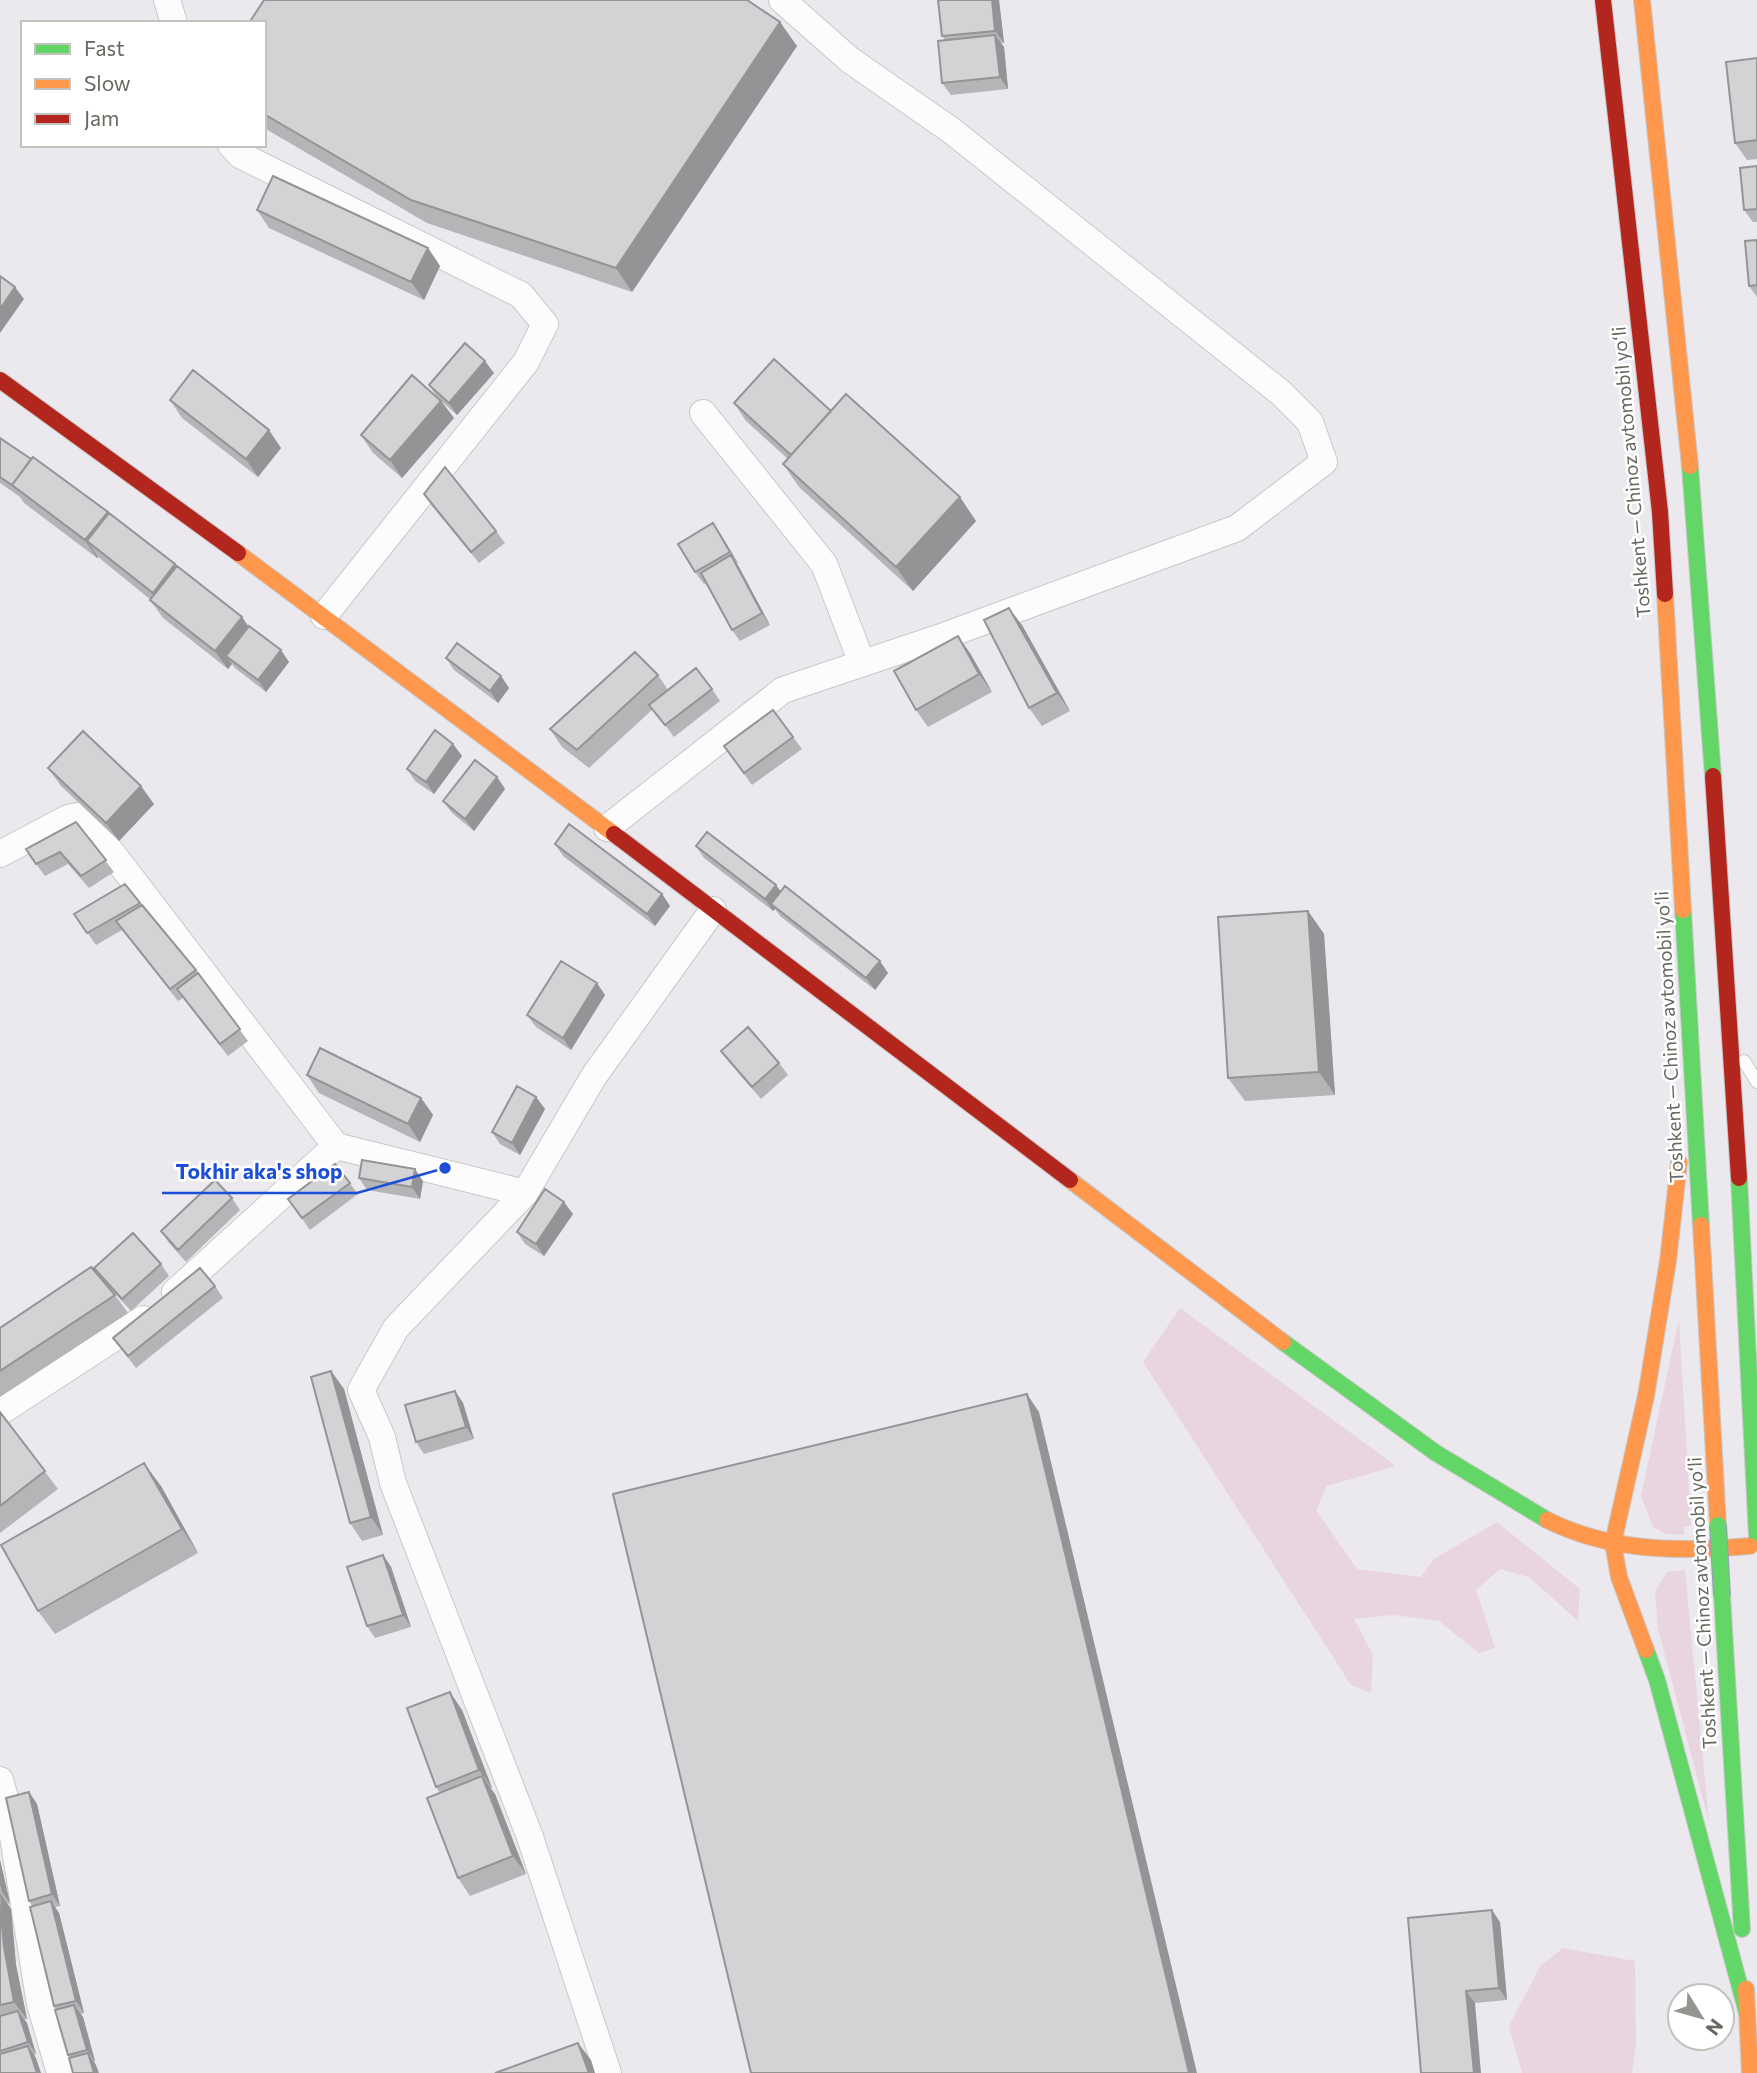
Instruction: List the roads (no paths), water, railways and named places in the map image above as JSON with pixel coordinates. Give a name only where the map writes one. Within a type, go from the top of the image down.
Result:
[{"type":"main road","name":"Toshkent — Chinoz avtomobil yoʻli","points":[[1603,0],[1660,512],[1750,2073]]},
{"type":"main road","points":[[1642,0],[1694,500],[1732,1041],[1757,1537]]},
{"type":"main road","points":[[0,380],[607,828],[1371,1409],[1448,1463],[1544,1520],[1619,1577]]},
{"type":"main road","points":[[1732,1041],[1746,1136],[1754,1168]]},
{"type":"main road","points":[[1691,1048],[1660,1317],[1646,1396],[1613,1543],[1619,1577],[1657,1680],[1747,2013]]},
{"type":"main road","points":[[1544,1520],[1580,1535],[1613,1543],[1683,1551],[1757,1545]]},
{"type":"street","points":[[167,0],[173,21]]},
{"type":"street","points":[[607,828],[783,690],[1237,528],[1324,461],[1310,422],[1282,393],[952,131],[850,61],[782,0]]},
{"type":"street","points":[[233,147],[240,156],[521,295],[545,324],[526,362],[324,617]]},
{"type":"street","points":[[703,413],[824,564],[862,663]]},
{"type":"street","points":[[0,854],[68,818],[83,815],[336,1146],[525,1192]]},
{"type":"street","points":[[608,2073],[530,1837],[393,1483],[382,1437],[361,1390],[396,1328],[525,1192],[594,1076],[713,910]]},
{"type":"street","points":[[0,1412],[148,1316],[336,1146]]},
{"type":"street","points":[[0,1780],[9,1812],[40,2004],[60,2073]]},
{"type":"lane","points":[[1732,1041],[1757,1082]]},
{"type":"place","name":"Tokhir aka's shop","points":[[445,1168]]}]
